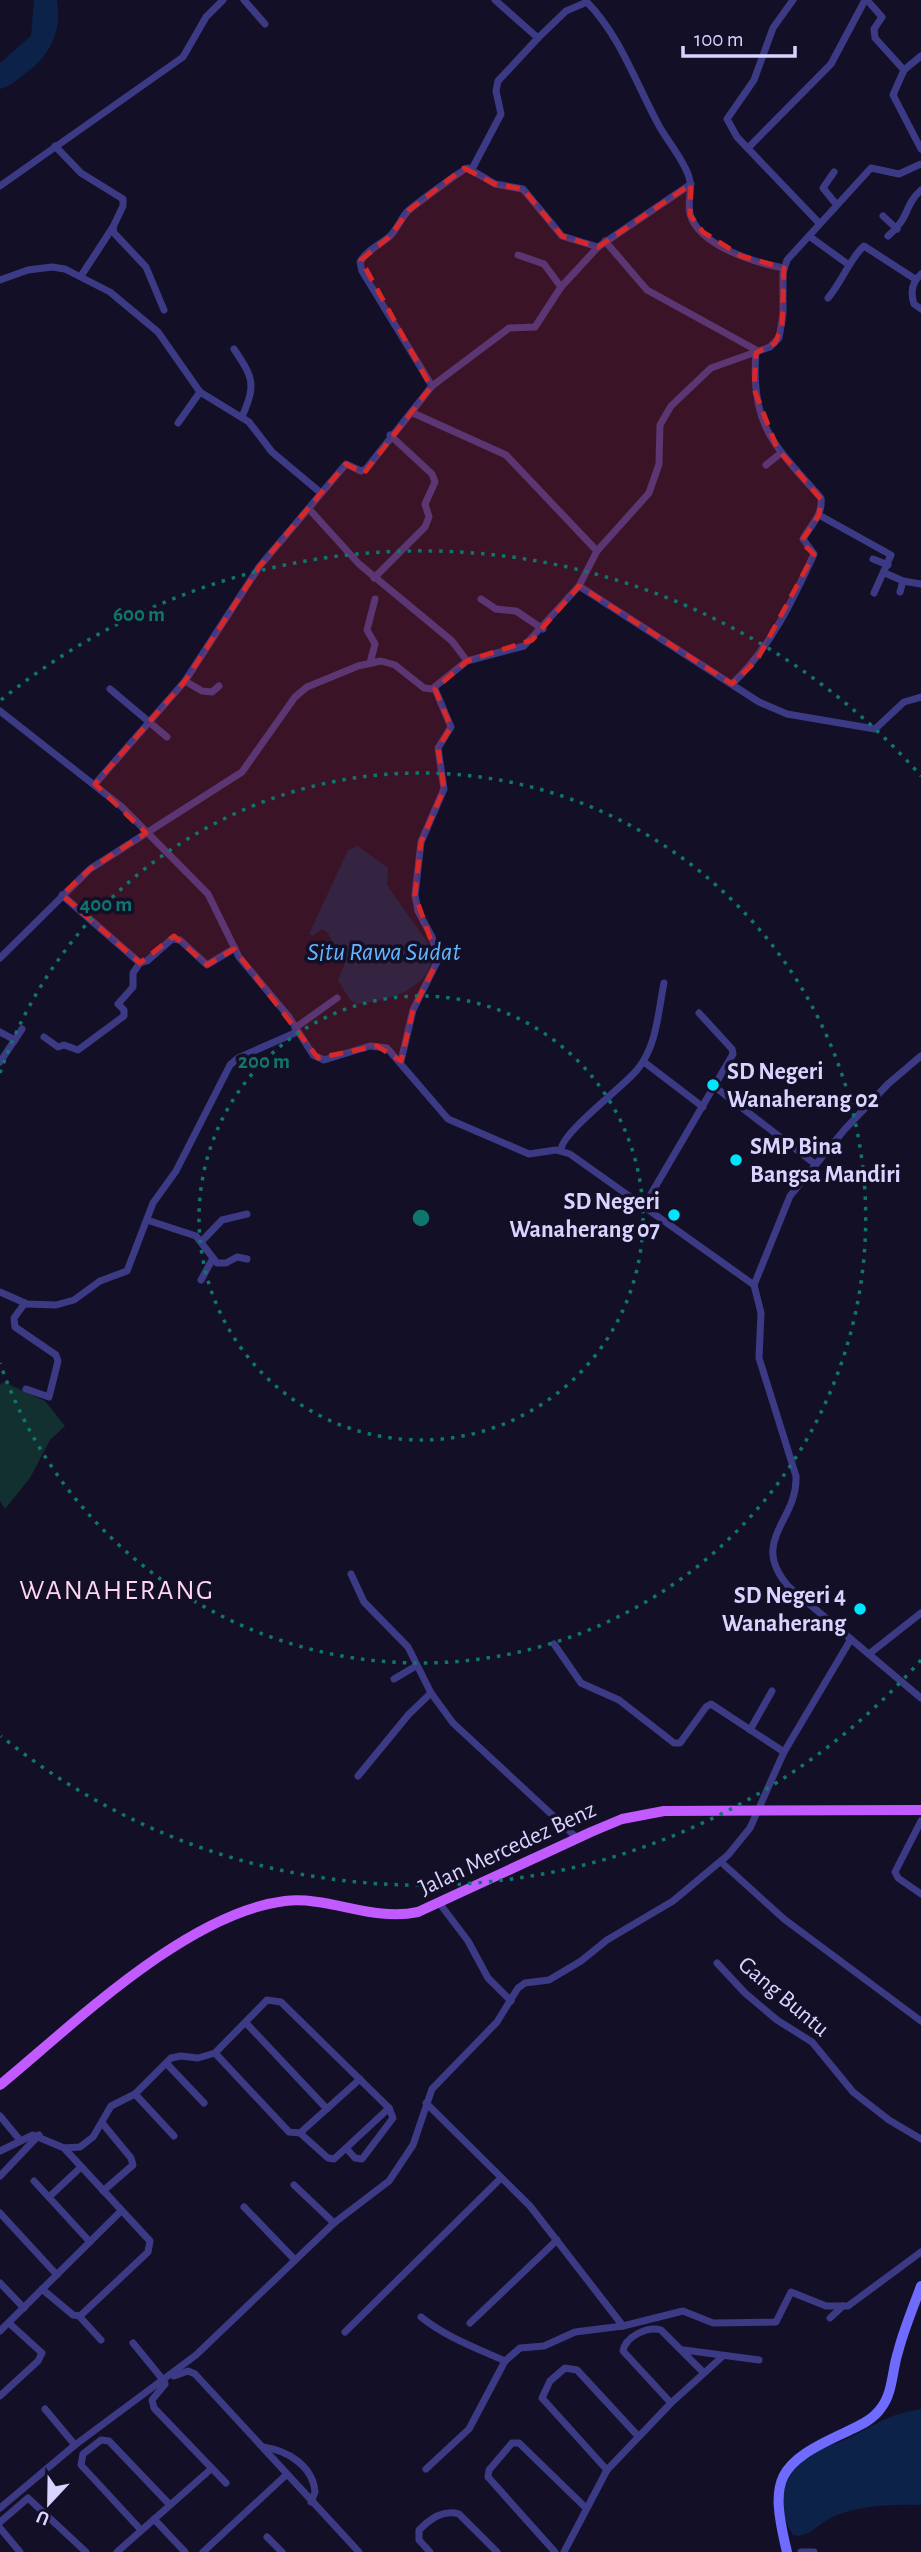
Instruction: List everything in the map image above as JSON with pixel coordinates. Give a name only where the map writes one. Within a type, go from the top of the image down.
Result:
[{"type":"main road","name":"Jalan Mercedez Benz","points":[[0,2085],[169,1949],[219,1923],[289,1901],[387,1916],[418,1913],[577,1838],[622,1819],[650,1813],[761,1809],[921,1810]]},
{"type":"street","points":[[0,186],[183,57],[206,18],[223,0]]},
{"type":"street","points":[[244,0],[265,24]]},
{"type":"street","points":[[495,0],[537,38]]},
{"type":"street","points":[[793,0],[773,28],[754,80],[729,113],[729,125],[819,223]]},
{"type":"street","points":[[748,148],[831,64],[866,0],[882,17],[874,29],[875,38],[904,70]]},
{"type":"street","points":[[472,169],[501,114],[496,86],[537,38],[566,10],[588,1],[615,39],[657,123],[689,175],[690,215],[703,232],[721,247],[741,256],[783,268]]},
{"type":"street","points":[[921,56],[904,70],[895,85],[893,99],[921,149]]},
{"type":"street","points":[[55,146],[81,173],[123,199],[123,206],[113,227],[81,276]]},
{"type":"street","points":[[0,958],[90,869],[242,772],[303,689],[321,679],[381,661],[395,665],[424,688],[435,689],[467,661],[515,650],[532,640],[579,586],[597,551],[649,493],[659,464],[660,425],[671,406],[711,368],[775,343],[780,334],[783,268],[819,223],[871,169],[899,174],[921,164]]},
{"type":"street","points":[[432,386],[360,262],[390,236],[409,210],[437,191],[459,170],[472,169],[495,184],[523,189],[562,236],[598,247]]},
{"type":"street","points":[[834,172],[822,188],[836,204]]},
{"type":"street","points":[[95,784],[184,681],[204,655],[238,596],[346,464],[361,471],[366,469],[432,386],[509,328],[535,327],[561,287],[598,247],[691,184]]},
{"type":"street","points":[[888,236],[907,216],[911,198],[921,190]]},
{"type":"street","points":[[883,216],[897,229]]},
{"type":"street","points":[[113,227],[118,240],[146,267],[164,310]]},
{"type":"street","points":[[809,236],[849,265]]},
{"type":"street","points":[[605,241],[647,290],[757,352]]},
{"type":"street","points":[[828,298],[844,279],[849,265],[864,246],[918,277],[912,298],[921,309]]},
{"type":"street","points":[[518,255],[544,264],[561,287]]},
{"type":"street","points":[[0,280],[41,267],[65,269],[110,292],[158,332],[200,392],[242,417],[272,452],[321,493]]},
{"type":"street","points":[[234,349],[252,381],[252,395],[242,417]]},
{"type":"street","points":[[732,684],[757,660],[786,612],[814,554],[803,539],[820,514],[821,499],[781,453],[768,433],[754,389],[757,352]]},
{"type":"street","points":[[178,423],[200,392]]},
{"type":"street","points":[[413,413],[506,455],[597,551]]},
{"type":"street","points":[[374,578],[425,527],[429,517],[425,504],[435,482],[432,474],[390,436]]},
{"type":"street","points":[[766,465],[781,453]]},
{"type":"street","points":[[309,509],[374,578],[452,641],[467,661]]},
{"type":"street","points":[[820,514],[890,553],[886,569],[874,593]]},
{"type":"street","points":[[873,559],[903,581],[921,584]]},
{"type":"street","points":[[900,592],[903,581]]},
{"type":"street","points":[[579,586],[732,684],[787,714],[875,729],[904,702],[921,697]]},
{"type":"street","points":[[370,663],[374,644],[368,630],[375,599]]},
{"type":"street","points":[[481,599],[496,609],[516,611],[543,629]]},
{"type":"street","points":[[184,681],[202,691],[212,692],[219,686]]},
{"type":"street","points":[[110,689],[167,737]]},
{"type":"street","points":[[401,1061],[413,1010],[438,960],[432,937],[418,911],[415,895],[421,842],[444,789],[438,748],[451,727],[451,719],[435,689]]},
{"type":"street","points":[[0,712],[95,784],[208,894],[234,948],[296,1030],[308,1051],[318,1058],[331,1059],[377,1046],[392,1051],[438,1111],[448,1119],[529,1154],[561,1150],[754,1285]]},
{"type":"street","points":[[62,895],[140,963]]},
{"type":"street","points":[[44,1037],[58,1047],[65,1045],[78,1050],[109,1028],[124,1016],[125,1013],[118,1004],[133,987],[133,973],[140,963],[147,961],[175,939],[208,965],[234,948]]},
{"type":"street","points":[[561,1150],[566,1137],[644,1062],[653,1042],[664,983]]},
{"type":"street","points":[[0,1292],[25,1303],[44,1306],[74,1300],[100,1281],[127,1271],[153,1203],[176,1171],[203,1121],[210,1099],[233,1060],[296,1030],[337,998]]},
{"type":"street","points":[[644,1206],[715,1087],[733,1051],[699,1013]]},
{"type":"street","points":[[0,1062],[22,1029]]},
{"type":"street","points":[[0,1032],[15,1040]]},
{"type":"street","points":[[921,1056],[872,1100],[790,1196],[754,1285],[761,1313],[759,1357],[762,1373],[796,1476],[793,1496],[772,1544],[774,1563],[789,1587],[921,1698]]},
{"type":"street","points":[[644,1062],[703,1107]]},
{"type":"street","points":[[715,1087],[815,1164]]},
{"type":"street","points":[[202,1241],[227,1217],[247,1214]]},
{"type":"street","points":[[147,1220],[186,1231],[202,1241],[212,1259],[222,1264],[237,1257],[247,1259]]},
{"type":"street","points":[[201,1280],[212,1259]]},
{"type":"street","points":[[25,1303],[14,1318],[15,1327],[56,1355],[58,1361],[49,1397],[26,1389]]},
{"type":"street","points":[[351,1574],[364,1602],[401,1638],[431,1693],[464,1734],[577,1838]]},
{"type":"street","points":[[869,1654],[921,1613]]},
{"type":"street","points":[[0,2508],[75,2445],[164,2381],[334,2223],[397,2172],[413,2145],[426,2103],[439,2081],[480,2042],[521,1986],[549,1980],[581,1961],[607,1940],[673,1900],[721,1862],[743,1838],[761,1809],[784,1752],[851,1639]]},
{"type":"street","points":[[554,1644],[581,1683],[619,1700],[674,1743],[680,1743],[709,1704],[784,1752]]},
{"type":"street","points":[[394,1679],[416,1666]]},
{"type":"street","points":[[750,1730],[772,1691]]},
{"type":"street","points":[[358,1776],[409,1714],[431,1693]]},
{"type":"street","points":[[921,1821],[895,1872],[898,1878],[921,1894]]},
{"type":"street","points":[[721,1862],[784,1919],[921,2021]]},
{"type":"street","points":[[440,1904],[468,1941],[488,1978],[511,2001]]},
{"type":"street","name":"Gang Buntu","points":[[717,1963],[745,1993],[777,2020],[812,2042],[853,2092],[889,2120],[921,2139]]},
{"type":"street","points":[[103,2191],[133,2163],[103,2124],[103,2116],[111,2106],[135,2094],[175,2056],[192,2059],[215,2053],[267,2000],[281,2002],[389,2108],[393,2118],[368,2154],[359,2159],[346,2148]]},
{"type":"street","points":[[246,2023],[327,2109]]},
{"type":"street","points":[[215,2053],[289,2132],[300,2133],[328,2158],[334,2159],[389,2108]]},
{"type":"street","points":[[167,2064],[204,2103]]},
{"type":"street","points":[[300,2133],[360,2079]]},
{"type":"street","points":[[135,2094],[174,2136]]},
{"type":"street","points":[[426,2103],[530,2206],[623,2326]]},
{"type":"street","points":[[0,2116],[19,2139]]},
{"type":"street","points":[[64,2148],[75,2148],[87,2143],[103,2124]]},
{"type":"street","points":[[0,2176],[39,2135]]},
{"type":"street","points":[[0,2151],[19,2139],[39,2135],[64,2148],[150,2241],[149,2249],[79,2316]]},
{"type":"street","points":[[49,2197],[81,2167]]},
{"type":"street","points":[[345,2332],[501,2178]]},
{"type":"street","points":[[34,2181],[90,2242]]},
{"type":"street","points":[[294,2185],[334,2223]]},
{"type":"street","points":[[244,2207],[295,2260]]},
{"type":"street","points":[[0,2331],[121,2211]]},
{"type":"street","points":[[0,2213],[57,2275]]},
{"type":"street","points":[[470,2323],[557,2240]]},
{"type":"street","points":[[426,2469],[469,2429],[505,2361],[520,2348],[544,2346],[584,2330],[623,2326],[683,2311],[711,2323],[776,2322],[791,2292],[826,2306],[843,2306],[853,2303],[921,2252]]},
{"type":"street","points":[[0,2283],[24,2308]]},
{"type":"street","points":[[787,2552],[777,2503],[783,2477],[793,2462],[809,2448],[868,2420],[880,2410],[890,2390],[898,2351],[921,2286]]},
{"type":"street","points":[[42,2289],[74,2315],[79,2316],[101,2340]]},
{"type":"street","points":[[830,2318],[843,2306]]},
{"type":"street","points":[[421,2317],[444,2335],[474,2345],[505,2361]]},
{"type":"street","points":[[0,2396],[38,2361],[42,2353],[9,2323]]},
{"type":"street","points":[[671,2403],[622,2348],[632,2336],[656,2328],[705,2373]]},
{"type":"street","points":[[134,2343],[164,2381]]},
{"type":"street","points":[[683,2350],[759,2360]]},
{"type":"street","points":[[564,2552],[607,2470],[671,2403],[723,2356]]},
{"type":"street","points":[[607,2470],[542,2398],[550,2381],[565,2368],[577,2370],[638,2436]]},
{"type":"street","points":[[226,2483],[151,2403],[157,2392],[178,2374],[188,2371],[195,2374],[359,2552]]},
{"type":"street","points":[[45,2409],[75,2445]]},
{"type":"street","points":[[141,2530],[81,2465],[83,2454],[101,2440],[110,2441],[170,2505]]},
{"type":"street","points":[[555,2552],[488,2477],[489,2470],[512,2443],[519,2443],[586,2508]]},
{"type":"street","points":[[263,2447],[284,2452],[310,2475],[315,2492],[311,2502]]},
{"type":"street","points":[[117,2552],[211,2469]]},
{"type":"street","points":[[203,2552],[286,2475]]},
{"type":"street","points":[[0,2522],[29,2498],[86,2552]]},
{"type":"street","points":[[430,2552],[419,2540],[419,2530],[446,2512],[459,2514],[497,2552]]},
{"type":"street","points":[[154,2519],[185,2552]]},
{"type":"street","points":[[0,2528],[20,2552]]},
{"type":"street","points":[[267,2537],[282,2552]]},
{"type":"street","points":[[801,2552],[814,2552]]},
{"type":"highlighted area","points":[[464,168],[495,184],[523,189],[562,236],[598,247],[691,184],[690,215],[703,232],[741,256],[784,268],[782,326],[775,343],[756,353],[754,389],[777,448],[821,499],[819,515],[801,542],[814,554],[757,660],[732,684],[579,586],[532,640],[467,661],[435,689],[451,727],[438,748],[444,789],[421,842],[415,895],[438,960],[413,1010],[401,1061],[377,1046],[318,1058],[234,949],[207,965],[174,936],[140,963],[62,895],[90,869],[146,833],[95,784],[185,681],[259,567],[321,493],[346,464],[364,473],[431,387],[361,260],[390,236],[409,210]]},
{"type":"green space","points":[[4,1382],[45,1401],[65,1426],[50,1440],[30,1478],[5,1509],[0,1501],[0,1385]]},
{"type":"water","points":[[34,0],[57,0],[56,33],[47,52],[32,68],[12,84],[0,89],[0,63],[31,36]]},
{"type":"water","name":"Situ Rawa Sudat","points":[[358,846],[388,868],[387,885],[433,950],[431,964],[417,984],[383,1000],[357,1004],[350,1000],[338,980],[345,963],[327,932],[322,929],[313,936],[309,934],[348,850]]},
{"type":"water","points":[[921,2409],[921,2505],[861,2508],[827,2520],[807,2534],[793,2535],[784,2513],[784,2491],[787,2481],[800,2463],[819,2450],[889,2417]]},
{"type":"place","name":"SD Negeri Wanaherang 02","points":[[713,1085]]},
{"type":"place","name":"SMP Bina Bangsa Mandiri","points":[[736,1160]]},
{"type":"place","name":"SD Negeri Wanaherang 07","points":[[674,1215]]},
{"type":"place","name":"SD Negeri 4 Wanaherang","points":[[860,1609]]},
{"type":"district","name":"WANAHERANG","points":[[117,1589]]}]
